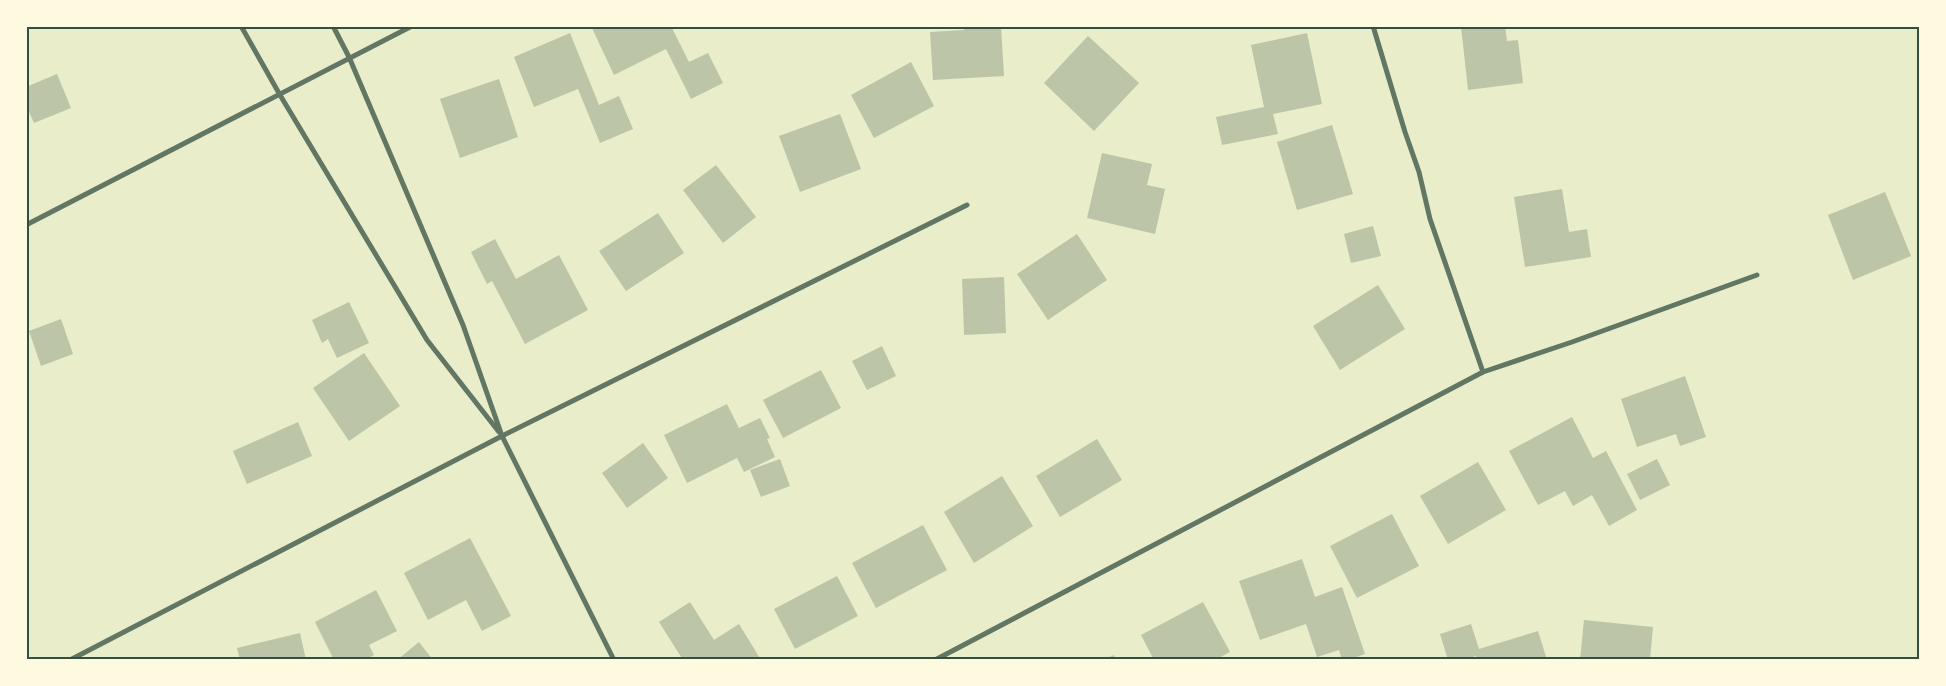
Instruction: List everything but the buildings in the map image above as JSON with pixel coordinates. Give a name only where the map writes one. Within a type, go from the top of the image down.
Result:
[{"type":"street","points":[[241,26],[280,95],[427,340],[502,436]]},
{"type":"street","points":[[333,26],[349,57],[463,325],[502,436],[614,660]]},
{"type":"street","points":[[26,225],[412,26]]},
{"type":"street","points":[[1373,26],[1404,132],[1419,172],[1430,219],[1483,372]]},
{"type":"street","points":[[70,660],[502,436],[967,205]]},
{"type":"street","points":[[935,660],[1483,372],[1758,275]]}]
